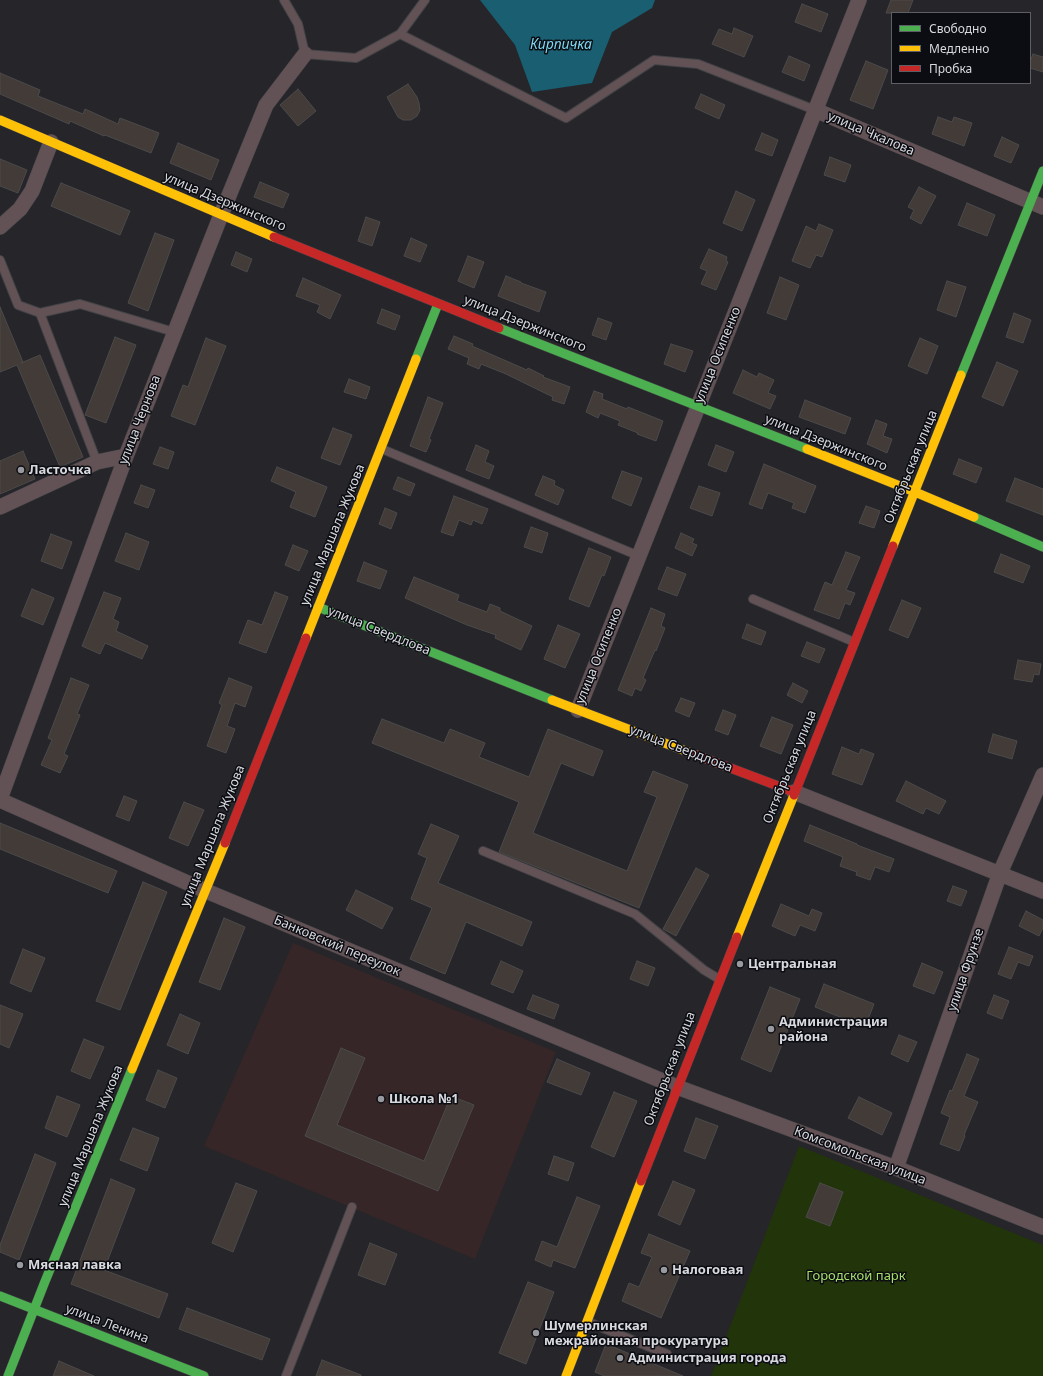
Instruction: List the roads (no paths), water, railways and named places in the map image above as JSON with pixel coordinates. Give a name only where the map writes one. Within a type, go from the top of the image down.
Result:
[{"type":"street","name":"улица Осипенко","points":[[578,710],[859,0]]},
{"type":"street","name":"улица Чернова","points":[[0,800],[126,456],[221,215],[266,105],[305,54]]},
{"type":"street","name":"улица Чкалова","points":[[815,110],[1037,205]]},
{"type":"street","name":"улица Дзержинского","points":[[0,120],[221,215],[438,304],[915,492],[1043,547]]},
{"type":"street","points":[[0,227],[20,210],[32,192],[51,142]]},
{"type":"street","name":"Октябрьская улица","points":[[566,1376],[677,1087],[854,642],[915,492],[1037,205],[1043,171]]},
{"type":"street","name":"улица Маршала Жукова","points":[[8,1376],[34,1309],[206,891],[438,304]]},
{"type":"street","points":[[0,507],[97,462],[126,456]]},
{"type":"street","name":"улица Свердлова","points":[[318,607],[578,710],[794,792],[1043,891]]},
{"type":"street","name":"улица Фрунзе","points":[[896,1168],[1000,873],[1043,775]]},
{"type":"street","name":"Банковский переулок","points":[[0,800],[206,891],[677,1087]]},
{"type":"street","name":"Комсомольская улица","points":[[677,1087],[896,1168],[1043,1227]]},
{"type":"street","name":"улица Ленина","points":[[0,1296],[204,1376]]},
{"type":"lane","points":[[284,0],[298,24],[305,54],[356,58],[400,34],[425,0]]},
{"type":"lane","name":"улица Чкалова","points":[[400,34],[566,118],[654,60],[698,64],[815,110]]},
{"type":"lane","points":[[0,260],[18,305],[40,313],[80,304],[174,332]]},
{"type":"lane","points":[[40,313],[97,462]]},
{"type":"lane","points":[[381,449],[639,556]]},
{"type":"lane","points":[[753,599],[854,642]]},
{"type":"lane","points":[[483,852],[636,914],[704,970],[720,979]]},
{"type":"lane","points":[[286,1376],[352,1207]]},
{"type":"lane","points":[[587,1322],[667,1354]]},
{"type":"water","name":"Кирпичка","points":[[480,0],[655,0],[652,8],[612,32],[592,83],[532,92],[515,45]]},
{"type":"place","name":"Ласточка","points":[[21,470]]},
{"type":"place","name":"Центральная","points":[[740,964]]},
{"type":"place","name":"Администрация района","points":[[771,1029]]},
{"type":"place","name":"Школа №1","points":[[381,1099]]},
{"type":"place","name":"Мясная лавка","points":[[20,1265]]},
{"type":"place","name":"Налоговая","points":[[664,1270]]},
{"type":"place","name":"Шумерлинская межрайонная прокуратура","points":[[536,1333]]},
{"type":"place","name":"Администрация города","points":[[620,1358]]},
{"type":"park label","name":"Городской парк","points":[[856,1276]]}]
